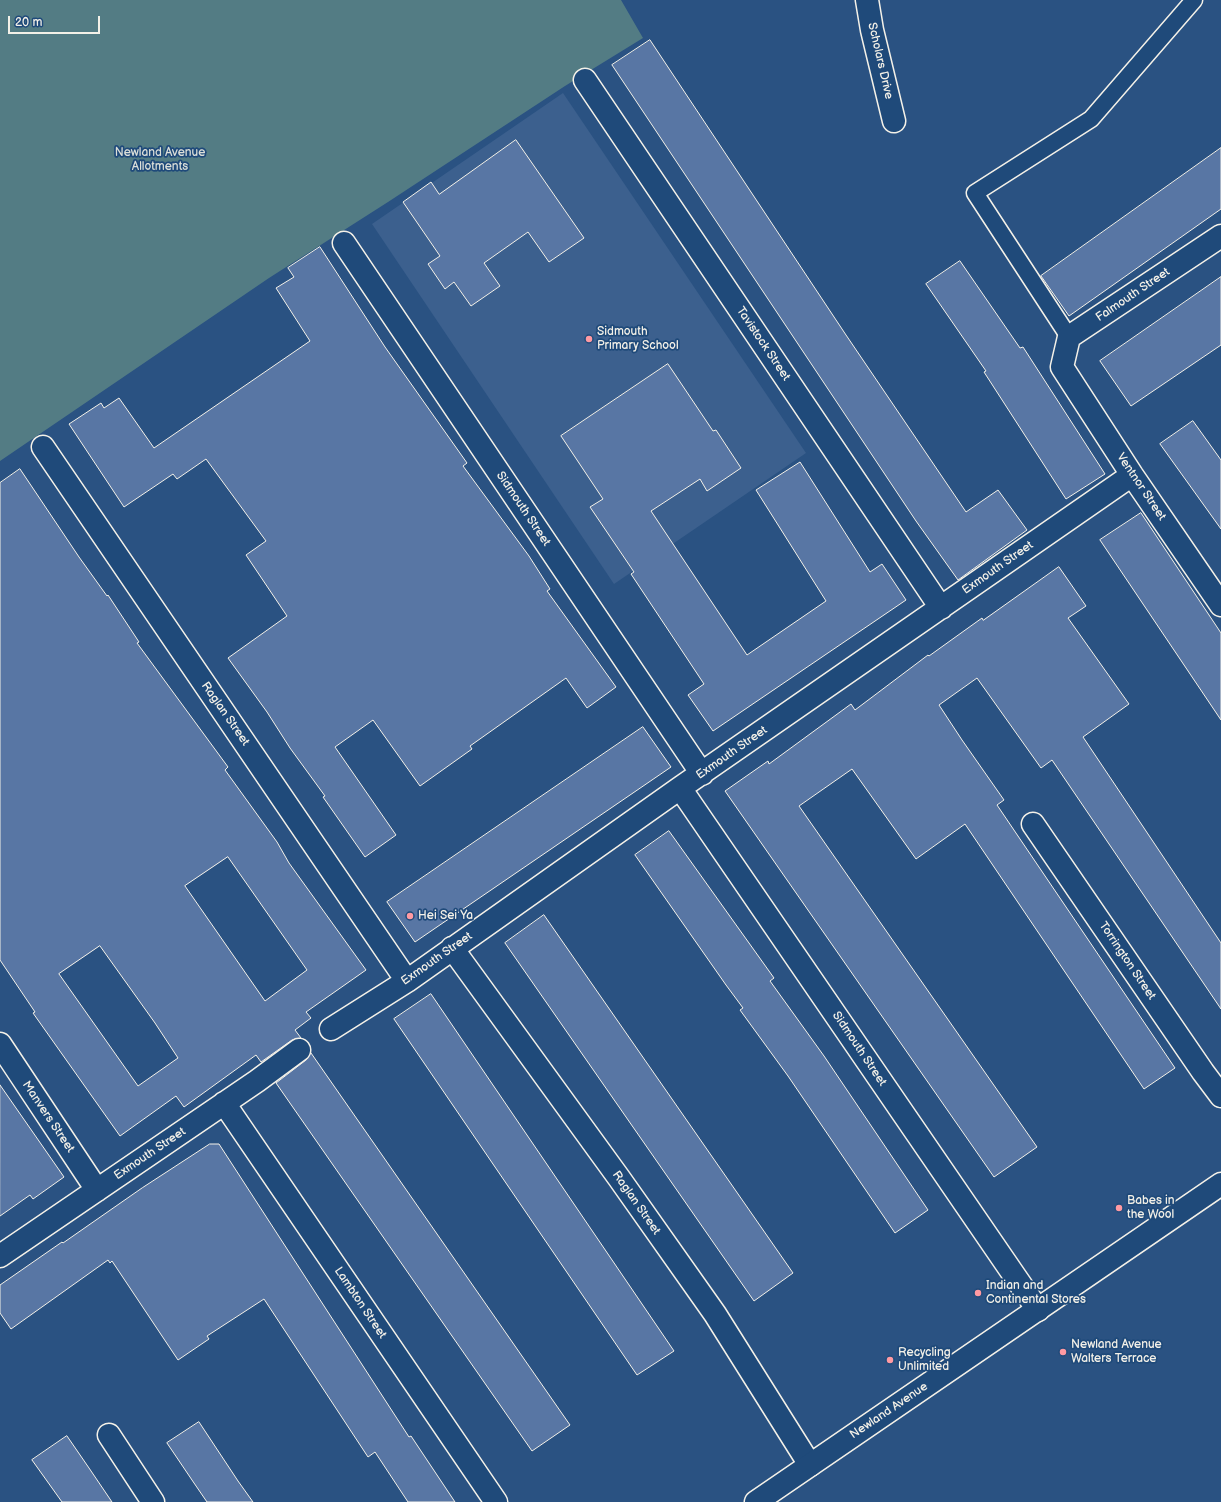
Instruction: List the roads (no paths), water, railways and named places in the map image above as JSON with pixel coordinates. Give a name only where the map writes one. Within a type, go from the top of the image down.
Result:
[{"type":"street","name":"Scholars Drive","points":[[867,0],[872,30],[894,121]]},
{"type":"street","name":"Tavistock Street","points":[[585,80],[941,608]]},
{"type":"street","name":"Falmouth Street","points":[[1069,338],[1221,236]]},
{"type":"street","name":"Sidmouth Street","points":[[344,244],[702,774]]},
{"type":"street","name":"Ventnor Street","points":[[1069,338],[1062,367],[1132,475],[1221,605]]},
{"type":"street","name":"Raglan Street","points":[[43,447],[407,981]]},
{"type":"street","name":"Exmouth Street","points":[[331,1028],[407,981],[680,788],[1132,475]]},
{"type":"street","name":"Sidmouth Street","points":[[680,788],[1038,1310]]},
{"type":"street","name":"Torrington Street","points":[[1033,824],[1221,1096]]},
{"type":"street","name":"Raglan Street","points":[[452,948],[619,1178],[714,1314],[810,1465]]},
{"type":"street","name":"Manvers Street","points":[[0,1044],[97,1190]]},
{"type":"street","name":"Exmouth Street","points":[[0,1256],[299,1050]]},
{"type":"street","name":"Lambton Street","points":[[224,1103],[496,1502]]},
{"type":"street","name":"Newland Avenue","points":[[756,1502],[1221,1184]]},
{"type":"street","points":[[109,1435],[152,1502]]},
{"type":"lane","points":[[1069,338],[975,193],[1091,118],[1194,0]]},
{"type":"place","name":"Sidmouth Primary School","points":[[589,339]]},
{"type":"place","name":"Hei Sei Ya","points":[[410,916]]},
{"type":"place","name":"Babes in the Wool","points":[[1119,1208]]},
{"type":"place","name":"Indian and Continental Stores","points":[[978,1293]]},
{"type":"place","name":"Newland Avenue Walters Terrace","points":[[1063,1352]]},
{"type":"place","name":"Recycling Unlimited","points":[[890,1360]]},
{"type":"park label","name":"Newland Avenue Allotments","points":[[160,160]]}]
